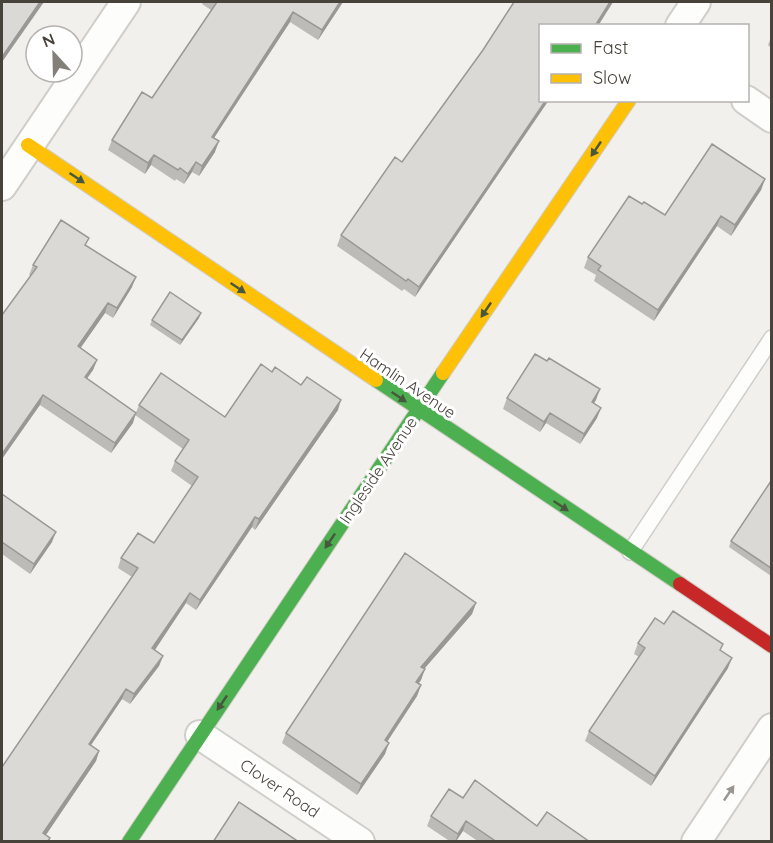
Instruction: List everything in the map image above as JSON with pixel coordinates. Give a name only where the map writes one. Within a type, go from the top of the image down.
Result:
[{"type":"street","points":[[2,186],[126,2]]},
{"type":"street","points":[[681,24],[696,2]]},
{"type":"street","name":"Ingleside Avenue","points":[[129,842],[628,102]]},
{"type":"street","points":[[749,102],[771,118]]},
{"type":"street","name":"Hamlin Avenue","points":[[28,145],[771,646]]},
{"type":"street","points":[[696,842],[771,728]]},
{"type":"street","name":"Clover Road","points":[[200,735],[360,842]]},
{"type":"lane","points":[[630,552],[771,338]]},
{"type":"building","points":[[2,2],[40,2],[24,24],[2,57]]},
{"type":"building","points":[[217,2],[340,2],[322,30],[293,12],[212,137],[219,141],[202,166],[196,162],[188,174],[154,155],[148,163],[112,140],[142,92],[152,98]]},
{"type":"building","points":[[514,2],[610,2],[596,24],[539,24],[539,102],[545,102],[419,287],[408,279],[406,281],[341,235],[395,157],[402,162],[483,50]]},
{"type":"building","points":[[712,144],[765,179],[735,225],[721,216],[658,310],[598,270],[601,266],[588,257],[629,196],[665,215]]},
{"type":"building","points":[[61,220],[89,238],[85,245],[136,277],[117,308],[108,303],[78,346],[97,360],[85,377],[136,413],[115,443],[43,395],[2,454],[2,315],[37,267],[33,265]]},
{"type":"building","points":[[170,292],[201,313],[182,340],[152,320]]},
{"type":"building","points":[[535,354],[547,361],[549,358],[600,389],[592,402],[601,408],[584,434],[550,413],[544,422],[507,398]]},
{"type":"building","points":[[261,364],[272,372],[275,367],[301,385],[307,377],[341,400],[259,519],[255,517],[200,600],[190,593],[152,648],[163,656],[134,694],[126,689],[89,744],[99,751],[43,833],[50,838],[47,842],[2,842],[2,767],[138,568],[121,558],[138,533],[154,543],[198,477],[175,461],[189,440],[139,405],[161,373],[225,417]]},
{"type":"building","points":[[771,481],[771,568],[731,541]]},
{"type":"building","points":[[2,494],[56,532],[34,564],[2,542]]},
{"type":"building","points":[[405,553],[476,603],[421,667],[425,669],[416,682],[421,685],[385,740],[389,743],[361,784],[286,733]]},
{"type":"building","points":[[673,611],[723,644],[720,650],[732,658],[655,776],[589,731],[645,648],[638,643],[655,618],[664,624]]},
{"type":"building","points":[[475,780],[537,826],[547,812],[590,842],[497,842],[466,821],[458,834],[431,816],[449,789],[463,798]]},
{"type":"building","points":[[239,802],[299,842],[213,842]]},
{"type":"traffic: fast","points":[[129,842],[443,373]]},
{"type":"traffic: fast","points":[[376,380],[680,584]]},
{"type":"traffic: slow","points":[[443,373],[628,102]]},
{"type":"traffic: slow","points":[[28,145],[376,380]]},
{"type":"traffic: jam","points":[[680,584],[772,646]]}]
